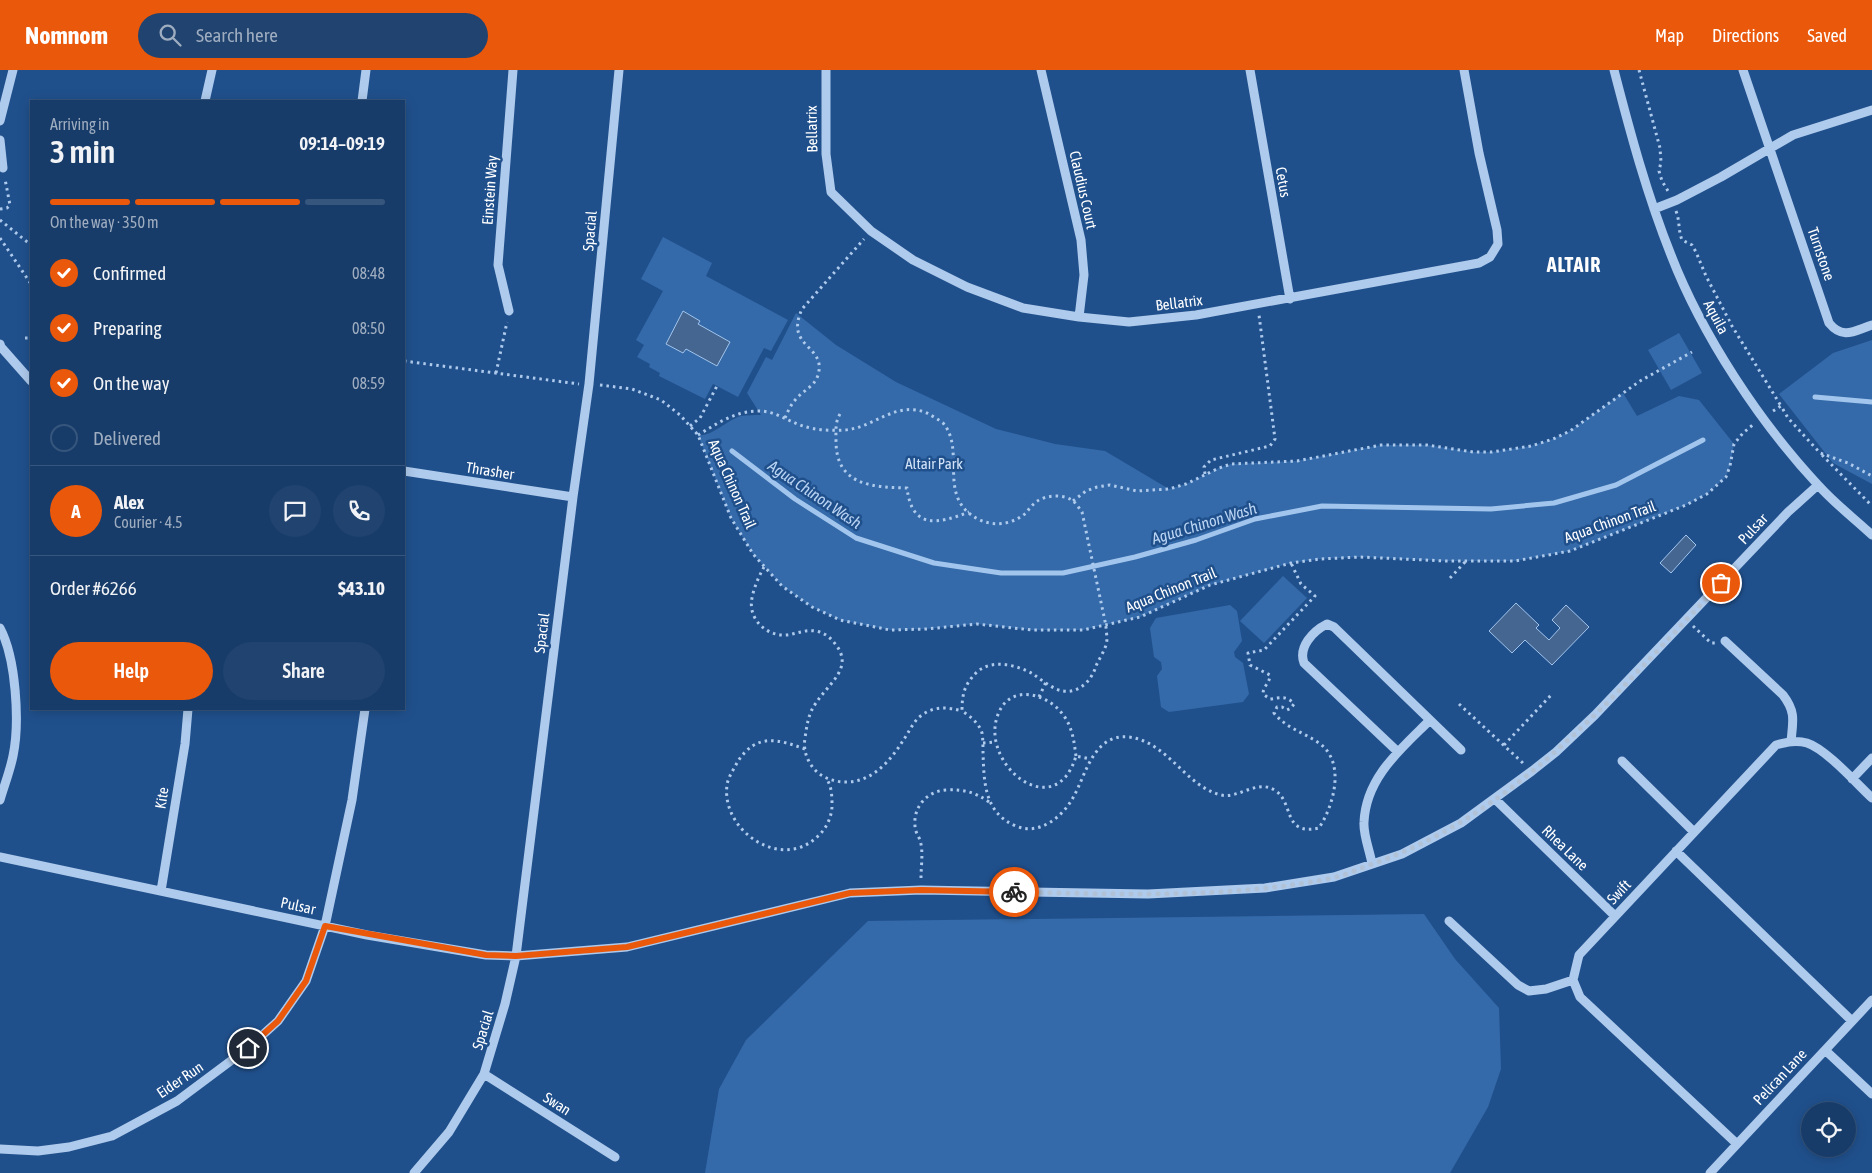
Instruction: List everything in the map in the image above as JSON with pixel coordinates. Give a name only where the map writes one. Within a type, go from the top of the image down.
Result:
[{"type":"street","points":[[0,121],[13,70]]},
{"type":"street","points":[[204,100],[212,70]]},
{"type":"street","points":[[362,100],[366,70]]},
{"type":"street","name":"Einstein Way","points":[[509,311],[498,265],[513,70]]},
{"type":"street","name":"Spacial","points":[[414,1173],[450,1132],[484,1074],[506,1004],[516,956],[573,497],[589,384],[619,70]]},
{"type":"street","name":"Bellatrix","points":[[826,70],[826,154],[830,192],[871,231],[913,260],[967,287],[1023,308],[1079,317],[1129,322],[1196,315],[1290,299],[1479,263],[1490,257],[1498,244],[1497,230],[1479,153],[1464,70]]},
{"type":"street","name":"Claudius Court","points":[[1041,70],[1081,240],[1084,275],[1079,317]]},
{"type":"street","name":"Cetus","points":[[1250,70],[1290,299]]},
{"type":"street","name":"Aquila","points":[[1614,70],[1654,209],[1671,256],[1694,305],[1727,366],[1778,437],[1818,485],[1846,514],[1872,534]]},
{"type":"street","points":[[1743,70],[1770,149]]},
{"type":"street","points":[[1654,209],[1722,177],[1793,135],[1872,110]]},
{"type":"street","points":[[0,140],[3,168]]},
{"type":"street","name":"Turnstone","points":[[1770,149],[1829,323],[1836,331],[1845,334],[1872,325]]},
{"type":"street","points":[[0,344],[30,380]]},
{"type":"street","name":"Thrasher","points":[[405,472],[573,497]]},
{"type":"street","name":"Pulsar","points":[[0,857],[325,926],[486,955],[516,956],[627,947],[850,893],[921,890],[1148,894],[1265,888],[1334,877],[1402,854],[1460,823],[1532,772],[1595,715],[1788,512],[1818,485]]},
{"type":"street","points":[[1398,752],[1304,663],[1302,648],[1321,627],[1327,624],[1334,627],[1461,750]]},
{"type":"street","points":[[0,628],[6,639],[14,675],[16,713],[14,755],[0,800]]},
{"type":"street","points":[[1726,641],[1783,695],[1794,716],[1792,741],[1807,743],[1820,750],[1872,798]]},
{"type":"street","name":"Kite","points":[[161,891],[185,744],[188,710]]},
{"type":"street","name":"Eider Run","points":[[0,1149],[38,1151],[69,1147],[112,1136],[177,1101],[248,1048],[278,1021],[306,981],[325,926],[352,800],[364,710]]},
{"type":"street","points":[[1372,864],[1364,823],[1368,796],[1386,764],[1430,720]]},
{"type":"street","name":"Swift","points":[[1573,980],[1579,955],[1776,745],[1792,741]]},
{"type":"street","points":[[1852,779],[1872,758]]},
{"type":"street","points":[[1622,761],[1694,832]]},
{"type":"street","name":"Rhea Lane","points":[[1495,799],[1615,916]]},
{"type":"street","points":[[1676,851],[1852,1021]]},
{"type":"street","points":[[1449,921],[1518,986],[1529,991],[1546,989],[1573,980],[1580,997],[1736,1143]]},
{"type":"street","name":"Pelican Lane","points":[[1712,1172],[1736,1143],[1872,1000]]},
{"type":"street","points":[[1824,1050],[1872,1094]]},
{"type":"street","name":"Swan","points":[[484,1074],[615,1157]]},
{"type":"path","points":[[1639,70],[1660,148],[1662,162],[1659,171],[1680,222],[1678,231],[1682,240],[1692,245],[1732,326],[1788,418],[1872,506]]},
{"type":"path","points":[[0,209],[7,208],[10,205],[3,168]]},
{"type":"path","points":[[0,220],[30,244]]},
{"type":"path","points":[[785,418],[792,404],[814,384],[820,369],[814,352],[801,340],[798,334],[796,326],[802,309],[845,263],[871,231]]},
{"type":"path","points":[[0,238],[30,283]]},
{"type":"path","points":[[1205,474],[1204,468],[1211,460],[1270,446],[1275,439],[1257,304]]},
{"type":"path","points":[[496,373],[509,311]]},
{"type":"path","points":[[25,338],[30,338]]},
{"type":"path","points":[[1073,501],[1086,491],[1097,487],[1110,485],[1137,491],[1169,489],[1186,484],[1231,464],[1297,461],[1381,445],[1427,445],[1473,452],[1492,452],[1531,446],[1570,431],[1634,385],[1692,352]]},
{"type":"path","points":[[405,361],[579,384]]},
{"type":"path","name":"Aqua Chinon Trail","points":[[599,385],[632,389],[661,400],[680,415],[698,435],[732,518],[753,554],[782,586],[812,607],[840,620],[890,630],[977,624],[1040,630],[1083,630],[1140,617],[1210,585],[1291,563],[1360,557],[1515,561],[1570,551],[1686,505],[1707,494],[1726,477],[1734,444],[1754,424]]},
{"type":"path","points":[[690,426],[700,418],[717,386]]},
{"type":"path","points":[[1774,410],[1781,406]]},
{"type":"path","points":[[698,435],[727,418],[743,412],[758,410],[774,413],[802,426],[836,430],[860,427],[905,408],[914,409],[933,416],[942,422],[951,438],[954,449],[952,461],[955,491],[959,501],[969,512],[981,520],[992,524],[1002,524],[1016,520],[1036,501],[1046,497],[1065,497],[1073,501],[1082,512],[1106,626],[1107,643],[1094,674],[1087,684],[1077,690],[1066,691],[1056,689],[1031,673],[1008,665],[990,665],[979,670],[969,680],[963,690],[962,711]]},
{"type":"path","points":[[840,414],[836,424],[837,455],[846,471],[855,479],[876,487],[907,488],[911,508],[928,520],[949,520],[969,512]]},
{"type":"path","points":[[1820,453],[1848,463],[1872,476]]},
{"type":"path","points":[[1450,578],[1466,561]]},
{"type":"path","points":[[764,567],[758,578],[752,599],[754,617],[760,625],[767,632],[782,635],[806,631],[824,634],[832,639],[842,656],[843,664],[840,672],[818,699],[808,717],[805,749],[813,767],[828,779],[835,781],[858,781],[870,775],[884,766],[920,716],[930,710],[941,708],[962,711],[970,716],[978,725],[982,732],[985,789],[990,802],[996,813],[1005,821],[1024,830],[1034,830],[1052,821],[1074,796],[1090,760],[1098,750],[1114,740],[1128,737],[1149,744],[1168,756],[1207,790],[1230,796],[1249,788],[1269,788],[1276,791],[1283,798],[1290,817],[1295,824],[1311,830],[1319,828],[1329,810],[1333,796],[1334,774],[1329,754],[1321,744],[1296,731],[1274,712],[1277,707],[1287,710],[1294,704],[1290,699],[1284,697],[1270,699],[1263,694],[1263,690],[1270,680],[1270,675],[1250,664],[1248,653],[1264,650],[1314,596],[1301,584],[1291,563]]},
{"type":"path","points":[[1686,620],[1711,643],[1726,641]]},
{"type":"path","points":[[1038,697],[1046,682]]},
{"type":"path","points":[[1504,745],[1553,693]]},
{"type":"path","points":[[1023,694],[1038,697],[1054,706],[1064,716],[1074,736],[1076,756],[1066,778],[1046,788],[1037,787],[1016,776],[1008,768],[1002,759],[996,742],[995,724],[999,712],[1005,702],[1013,696],[1023,694]]},
{"type":"path","points":[[1459,704],[1532,772]]},
{"type":"path","points":[[805,749],[769,740],[759,741],[749,748],[731,772],[727,784],[726,796],[729,810],[735,823],[749,837],[765,846],[789,850],[811,842],[826,826],[831,815],[832,792],[828,779]]},
{"type":"path","points":[[983,743],[996,742]]},
{"type":"path","points":[[1076,756],[1090,760]]},
{"type":"path","points":[[921,890],[922,845],[914,827],[917,809],[923,801],[936,792],[968,790],[990,802]]},
{"type":"green space","points":[[663,237],[712,263],[706,276],[788,320],[771,351],[764,348],[738,397],[713,384],[705,399],[659,376],[660,373],[649,367],[650,364],[637,357],[644,345],[636,340],[663,291],[641,279]]},
{"type":"green space","name":"Altair Park","points":[[796,313],[836,345],[896,382],[996,429],[1055,444],[1105,451],[1169,489],[1186,484],[1231,464],[1297,461],[1381,445],[1427,445],[1473,452],[1492,452],[1531,446],[1570,431],[1623,393],[1637,416],[1679,396],[1699,400],[1734,444],[1726,477],[1707,494],[1686,505],[1570,551],[1515,561],[1446,561],[1360,557],[1291,563],[1210,585],[1140,617],[1083,630],[1032,630],[977,624],[890,630],[840,620],[812,607],[782,586],[753,554],[731,518],[698,435],[714,431],[741,416],[761,415],[747,393],[766,357],[772,360]]},
{"type":"green space","points":[[1679,333],[1702,373],[1671,390],[1648,350]]},
{"type":"green space","points":[[1872,340],[1872,484],[1833,463],[1779,394],[1833,353]]},
{"type":"green space","points":[[1283,576],[1307,598],[1264,643],[1240,621]]},
{"type":"green space","points":[[1230,605],[1237,611],[1242,641],[1234,652],[1235,657],[1243,663],[1249,694],[1243,702],[1169,712],[1161,707],[1157,676],[1162,669],[1161,662],[1154,657],[1150,628],[1156,618]]},
{"type":"green space","points":[[1424,914],[1455,959],[1499,1008],[1501,1069],[1488,1107],[1450,1173],[705,1173],[719,1089],[746,1040],[868,921]]},
{"type":"shaded area","points":[[683,311],[700,321],[698,324],[730,342],[717,366],[686,349],[683,353],[666,344]]},
{"type":"shaded area","points":[[1686,535],[1696,545],[1671,573],[1660,563]]},
{"type":"shaded area","points":[[1516,603],[1539,625],[1536,628],[1549,640],[1560,628],[1552,620],[1566,605],[1589,627],[1552,665],[1525,640],[1512,653],[1489,631]]},
{"type":"waterway","name":"Agua Chinon Wash","points":[[1815,397],[1872,402]]},
{"type":"waterway","name":"Agua Chinon Wash","points":[[732,451],[795,499],[856,538],[934,563],[1001,573],[1063,573],[1135,557],[1196,540],[1255,519],[1322,506],[1491,509],[1554,503],[1616,485],[1703,440]]},
{"type":"way so far","points":[[1014,892],[1148,894],[1265,888],[1334,877],[1402,854],[1460,823],[1515,785],[1556,752],[1595,715],[1721,583]]},
{"type":"district","name":"ALTAIR","points":[[1574,265]]},
{"type":"route","points":[[248,1048],[278,1021],[306,981],[325,926],[486,955],[516,956],[627,947],[850,893],[921,890],[1014,892]]}]
